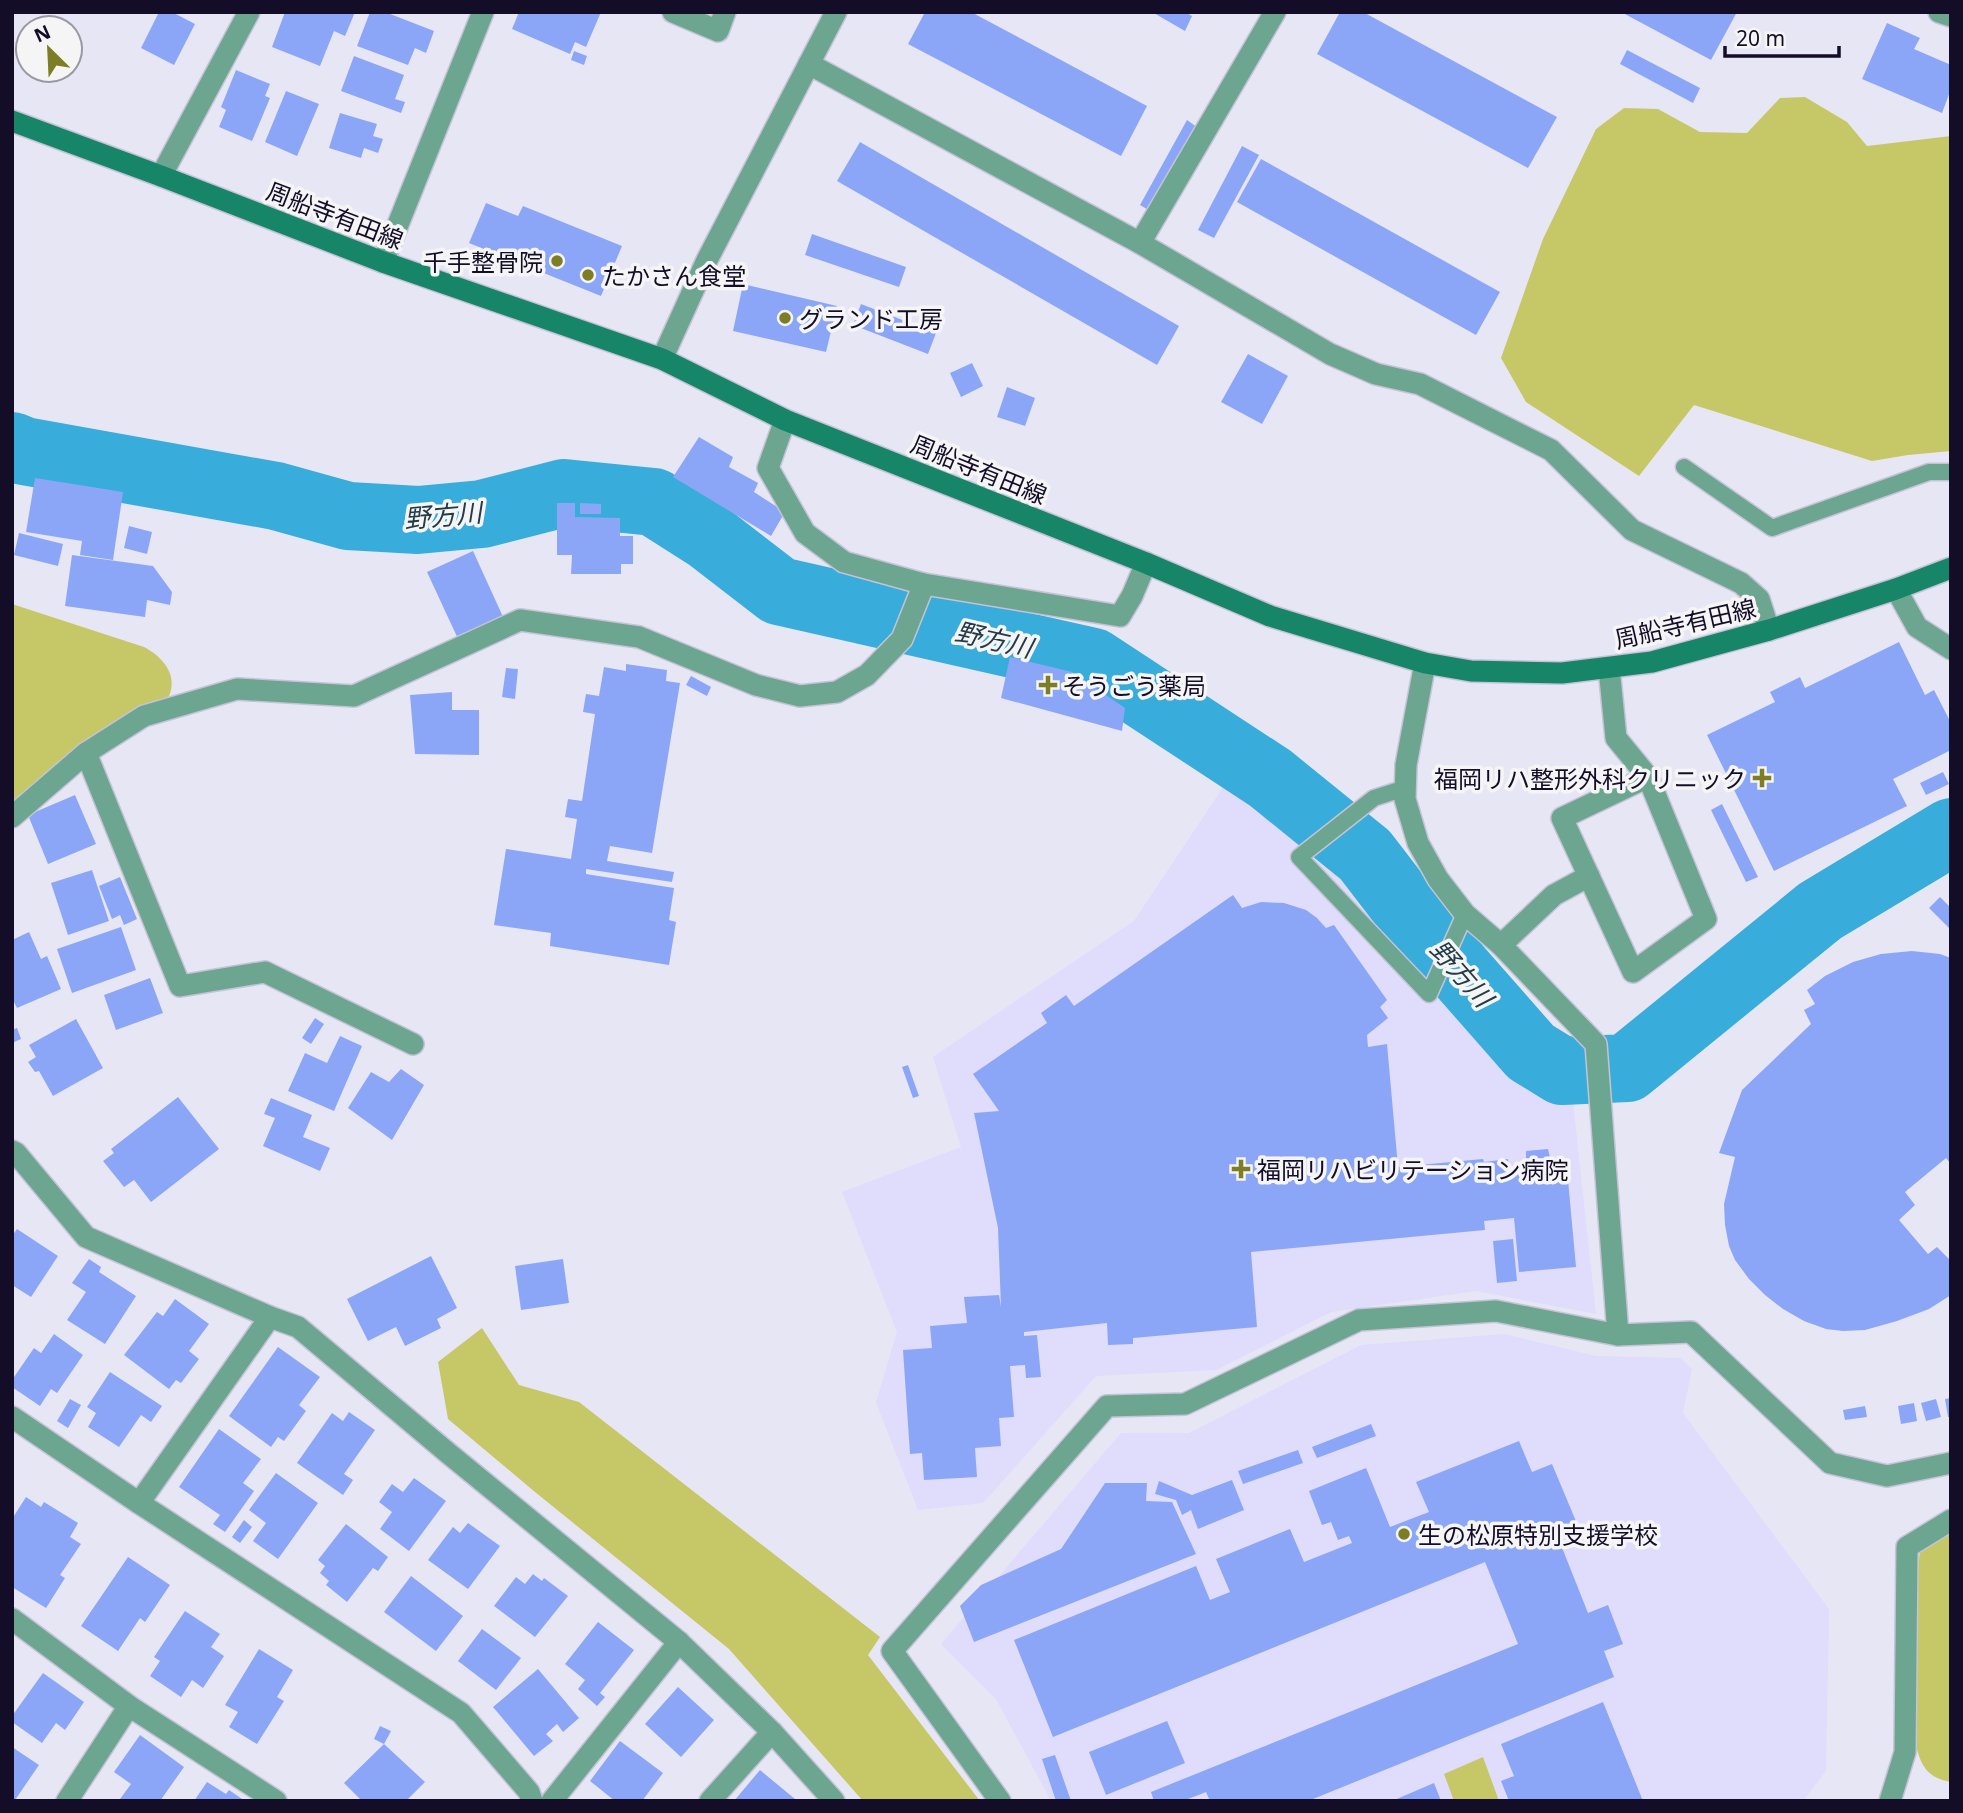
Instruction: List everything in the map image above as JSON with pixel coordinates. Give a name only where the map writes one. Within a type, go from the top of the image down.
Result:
[{"type":"main road","name":"周船寺有田線","points":[[12,121],[383,262],[662,359],[785,420],[1270,615],[1426,663],[1471,671],[1562,673],[1652,662],[1769,630],[1896,589],[1951,568]]},
{"type":"street","points":[[161,176],[249,12]]},
{"type":"street","points":[[383,262],[484,12]]},
{"type":"street","points":[[673,12],[718,31],[725,12]]},
{"type":"street","points":[[662,359],[707,260],[836,12]]},
{"type":"street","points":[[1140,243],[1275,12]]},
{"type":"street","points":[[1939,12],[1951,16]]},
{"type":"street","points":[[809,64],[1140,243],[1330,354],[1376,374],[1420,384],[1551,450],[1632,530],[1741,583],[1759,599],[1769,630]]},
{"type":"street","points":[[785,420],[768,468],[805,533],[844,562],[924,584],[1120,616],[1146,563]]},
{"type":"street","points":[[12,817],[86,753],[144,716],[237,689],[354,696],[520,620],[639,637],[757,685],[800,696],[837,692],[867,675],[902,639],[924,584]]},
{"type":"street","points":[[1896,589],[1917,627],[1951,649]]},
{"type":"street","points":[[1426,663],[1406,765],[1405,799],[1418,843],[1438,879],[1465,914],[1501,945],[1596,1044],[1618,1335]]},
{"type":"street","points":[[1609,668],[1616,738],[1648,777],[1706,919],[1633,972],[1562,818],[1648,777]]},
{"type":"street","points":[[86,753],[180,986],[265,972],[413,1044]]},
{"type":"street","points":[[1501,945],[1555,895],[1589,876]]},
{"type":"street","points":[[12,1151],[86,1237],[298,1328],[679,1642],[772,1732],[834,1801]]},
{"type":"street","points":[[1000,1801],[892,1651],[1107,1406],[1185,1404],[1359,1320],[1496,1311],[1618,1335],[1691,1332],[1830,1463],[1887,1476],[1951,1463]]},
{"type":"street","points":[[139,1503],[270,1317]]},
{"type":"street","points":[[12,1417],[461,1713],[529,1792],[532,1801]]},
{"type":"street","points":[[1890,1801],[1905,1752],[1907,1547],[1951,1520]]},
{"type":"street","points":[[12,1619],[130,1706],[276,1801]]},
{"type":"street","points":[[552,1801],[679,1642]]},
{"type":"street","points":[[67,1801],[130,1706]]},
{"type":"street","points":[[710,1801],[772,1732]]},
{"type":"lane","points":[[1684,467],[1772,528],[1928,472],[1951,472]]},
{"type":"lane","points":[[1405,788],[1374,798],[1299,857],[1429,994],[1465,914]]},
{"type":"shaded area","points":[[1805,97],[1847,122],[1867,146],[1951,136],[1951,451],[1872,461],[1694,405],[1639,476],[1526,402],[1501,358],[1543,239],[1596,129],[1624,108],[1658,109],[1700,132],[1747,133],[1780,98]]},
{"type":"shaded area","points":[[12,604],[144,647],[163,661],[172,681],[169,696],[12,812]]},
{"type":"shaded area","name":"福岡リハビリテーション病院","points":[[1224,786],[1298,831],[1476,1033],[1518,1075],[1572,1093],[1596,1314],[1476,1291],[1331,1312],[1216,1370],[1096,1376],[983,1503],[918,1510],[876,1402],[897,1332],[842,1192],[961,1147],[933,1057],[1134,921]]},
{"type":"shaded area","points":[[482,1328],[519,1385],[579,1402],[880,1637],[868,1655],[980,1801],[863,1801],[729,1649],[448,1419],[438,1362]]},
{"type":"shaded area","name":"生の松原特別支援学校","points":[[1504,1334],[1596,1356],[1680,1358],[1692,1369],[1683,1413],[1829,1609],[1826,1771],[1803,1801],[1051,1801],[996,1699],[941,1644],[1121,1433],[1189,1433],[1361,1345]]},
{"type":"shaded area","points":[[1951,1530],[1951,1782],[1936,1777],[1926,1769],[1919,1757],[1915,1741],[1920,1548]]},
{"type":"shaded area","points":[[1483,1757],[1499,1801],[1454,1801],[1444,1774]]},
{"type":"building","points":[[159,12],[172,12],[195,24],[174,65],[141,48]]},
{"type":"building","points":[[285,12],[355,12],[345,36],[334,31],[320,66],[272,47]]},
{"type":"building","points":[[370,12],[385,12],[434,31],[426,53],[415,48],[408,65],[357,46]]},
{"type":"building","points":[[519,12],[601,12],[586,47],[575,42],[570,54],[512,29]]},
{"type":"building","points":[[925,12],[971,12],[1147,106],[1121,156],[908,44]]},
{"type":"building","points":[[1152,12],[1185,12],[1192,16],[1185,31]]},
{"type":"building","points":[[1340,12],[1363,12],[1557,117],[1528,168],[1317,54]]},
{"type":"building","points":[[1621,12],[1737,12],[1711,60]]},
{"type":"building","points":[[1887,23],[1920,38],[1914,49],[1951,65],[1951,89],[1942,113],[1862,79]]},
{"type":"building","points":[[1627,50],[1700,88],[1693,103],[1620,64]]},
{"type":"building","points":[[574,51],[587,56],[584,65],[571,60]]},
{"type":"building","points":[[354,56],[404,75],[395,99],[405,102],[401,113],[341,91]]},
{"type":"building","points":[[236,70],[270,84],[265,96],[270,98],[252,141],[219,127],[226,110],[221,107]]},
{"type":"building","points":[[286,91],[319,104],[297,156],[265,142]]},
{"type":"building","points":[[340,113],[377,124],[373,136],[383,139],[378,153],[364,148],[361,158],[329,148]]},
{"type":"building","points":[[1187,120],[1201,130],[1155,214],[1140,205]]},
{"type":"building","points":[[860,142],[1179,326],[1157,365],[837,181]]},
{"type":"building","points":[[1242,146],[1259,155],[1214,238],[1198,230]]},
{"type":"building","points":[[1261,159],[1500,292],[1476,335],[1237,202]]},
{"type":"building","points":[[486,203],[518,216],[523,206],[622,246],[601,296],[469,243]]},
{"type":"building","points":[[812,234],[906,267],[899,287],[805,255]]},
{"type":"building","name":"グランド工房","points":[[743,284],[837,306],[826,352],[733,331]]},
{"type":"building","points":[[861,304],[936,333],[928,354],[853,325]]},
{"type":"building","points":[[1248,354],[1288,376],[1262,424],[1221,402]]},
{"type":"building","points":[[972,363],[983,386],[961,397],[950,373]]},
{"type":"building","points":[[1007,387],[1035,398],[1025,426],[997,417]]},
{"type":"building","points":[[699,437],[733,457],[729,467],[758,483],[754,492],[785,512],[771,536],[673,477]]},
{"type":"building","points":[[35,478],[123,492],[113,560],[80,555],[82,541],[26,532]]},
{"type":"building","points":[[557,503],[575,503],[575,517],[620,518],[620,536],[633,536],[633,564],[621,564],[621,574],[571,574],[572,555],[557,555]]},
{"type":"building","points":[[580,503],[601,504],[601,514],[580,514]]},
{"type":"building","points":[[129,526],[152,532],[147,554],[124,548]]},
{"type":"building","points":[[19,533],[63,544],[58,566],[14,555]]},
{"type":"building","points":[[473,551],[504,619],[459,641],[427,572]]},
{"type":"building","points":[[72,555],[153,566],[172,592],[170,605],[147,600],[145,617],[65,606]]},
{"type":"building","points":[[1899,642],[1925,695],[1934,690],[1951,723],[1951,750],[1893,779],[1907,806],[1774,871],[1707,735],[1775,702],[1770,692],[1800,677],[1805,688]]},
{"type":"building","name":"そうごう薬局","points":[[1010,657],[1072,672],[1125,708],[1122,731],[1001,698]]},
{"type":"building","points":[[626,664],[667,670],[666,681],[680,683],[652,853],[610,846],[607,861],[674,872],[672,882],[586,869],[586,874],[674,888],[669,920],[676,922],[669,965],[550,946],[551,933],[494,925],[506,849],[571,859],[577,819],[565,817],[568,799],[582,801],[595,714],[583,712],[586,694],[599,696],[604,667],[626,671]]},
{"type":"building","points":[[506,668],[518,669],[515,699],[502,697]]},
{"type":"building","points":[[691,676],[711,687],[707,696],[686,685]]},
{"type":"building","points":[[452,692],[452,710],[479,710],[479,755],[415,754],[410,695]]},
{"type":"building","points":[[1943,772],[1949,784],[1926,795],[1920,783]]},
{"type":"building","points":[[75,795],[96,844],[48,864],[28,815]]},
{"type":"building","points":[[1722,804],[1758,877],[1746,882],[1711,810]]},
{"type":"building","points":[[92,870],[109,921],[68,935],[51,883]]},
{"type":"building","points":[[120,877],[137,919],[124,925],[120,915],[112,919],[99,886]]},
{"type":"building","points":[[1233,895],[1242,908],[1261,902],[1284,903],[1306,910],[1326,928],[1334,925],[1387,1000],[1380,1007],[1388,1018],[1367,1035],[1368,1047],[1387,1044],[1398,1167],[1483,1159],[1484,1162],[1508,1159],[1509,1169],[1546,1166],[1547,1182],[1568,1180],[1576,1267],[1519,1272],[1514,1218],[1484,1221],[1485,1230],[1251,1252],[1257,1327],[1133,1338],[1133,1344],[1108,1345],[1107,1323],[1024,1332],[1024,1336],[1037,1335],[1041,1377],[1026,1378],[1025,1365],[1010,1366],[1014,1417],[999,1418],[1001,1446],[975,1448],[977,1477],[924,1480],[922,1453],[910,1454],[903,1350],[932,1348],[930,1326],[967,1323],[964,1297],[999,1295],[1001,1307],[998,1228],[974,1113],[999,1111],[973,1074],[1047,1023],[1041,1013],[1066,995],[1074,1006]]},
{"type":"building","points":[[1940,897],[1951,908],[1951,930],[1929,908]]},
{"type":"building","points":[[121,927],[136,970],[72,993],[57,949]]},
{"type":"building","points":[[29,932],[41,959],[47,956],[61,989],[17,1008],[12,998],[12,940]]},
{"type":"building","points":[[1912,951],[1951,958],[1951,1164],[1946,1158],[1905,1192],[1915,1205],[1899,1220],[1928,1254],[1937,1247],[1951,1261],[1951,1295],[1929,1309],[1865,1330],[1826,1329],[1783,1309],[1749,1279],[1735,1260],[1729,1246],[1724,1204],[1735,1157],[1719,1153],[1742,1090],[1811,1024],[1804,1010],[1815,1004],[1807,990],[1825,976],[1853,962],[1881,954]]},
{"type":"building","points":[[150,978],[163,1013],[116,1030],[104,995]]},
{"type":"building","points":[[315,1018],[324,1024],[311,1044],[302,1038]]},
{"type":"building","points":[[76,1019],[103,1068],[53,1096],[39,1071],[35,1072],[28,1062],[36,1057],[29,1045]]},
{"type":"building","points":[[17,1028],[21,1039],[12,1043],[12,1030]]},
{"type":"building","points":[[340,1036],[362,1046],[334,1111],[288,1091],[305,1053],[327,1063]]},
{"type":"building","points":[[908,1065],[919,1096],[913,1098],[902,1067]]},
{"type":"building","points":[[401,1069],[424,1085],[392,1140],[348,1108],[371,1072],[389,1082]]},
{"type":"building","points":[[178,1097],[219,1149],[151,1202],[134,1180],[124,1187],[103,1161],[114,1153],[111,1149]]},
{"type":"building","points":[[271,1098],[312,1115],[303,1137],[330,1148],[320,1171],[263,1146],[275,1118],[264,1114]]},
{"type":"building","points":[[1548,1149],[1550,1158],[1526,1161],[1526,1151]]},
{"type":"building","points":[[17,1229],[58,1256],[31,1297],[12,1285],[12,1236]]},
{"type":"building","points":[[1513,1239],[1517,1281],[1497,1283],[1493,1241]]},
{"type":"building","points":[[431,1256],[457,1308],[437,1319],[441,1328],[405,1346],[396,1327],[368,1341],[347,1299]]},
{"type":"building","points":[[89,1259],[101,1267],[99,1272],[136,1296],[105,1344],[67,1320],[86,1292],[72,1283]]},
{"type":"building","points":[[563,1259],[569,1303],[521,1310],[515,1266]]},
{"type":"building","points":[[175,1299],[209,1324],[189,1351],[199,1359],[181,1383],[176,1380],[169,1389],[124,1355],[157,1312],[163,1316]]},
{"type":"building","points":[[54,1334],[83,1355],[57,1393],[51,1389],[40,1406],[12,1387],[12,1380],[34,1348],[41,1353]]},
{"type":"building","points":[[278,1347],[320,1377],[299,1405],[306,1411],[284,1441],[278,1437],[271,1447],[229,1416]]},
{"type":"building","points":[[110,1372],[162,1406],[151,1422],[141,1415],[119,1447],[88,1427],[96,1413],[87,1407]]},
{"type":"building","points":[[1951,1398],[1951,1417],[1948,1417],[1945,1399]]},
{"type":"building","points":[[70,1399],[81,1405],[68,1428],[57,1421]]},
{"type":"building","points":[[1936,1399],[1941,1417],[1926,1421],[1921,1403]]},
{"type":"building","points":[[1914,1403],[1917,1421],[1901,1424],[1898,1406]]},
{"type":"building","points":[[1865,1406],[1867,1417],[1845,1420],[1843,1410]]},
{"type":"building","points":[[349,1412],[375,1430],[344,1474],[353,1480],[343,1495],[297,1463],[332,1413],[343,1421]]},
{"type":"building","points":[[1371,1424],[1376,1436],[1317,1458],[1312,1447]]},
{"type":"building","points":[[219,1429],[261,1459],[243,1483],[254,1491],[225,1532],[213,1524],[220,1515],[179,1487]]},
{"type":"building","points":[[1519,1441],[1532,1472],[1552,1464],[1578,1526],[1557,1535],[1588,1613],[1608,1605],[1623,1644],[1604,1651],[1614,1677],[1308,1801],[1210,1801],[1206,1792],[1183,1801],[1154,1801],[1151,1792],[1518,1644],[1485,1562],[1053,1737],[1014,1640],[1196,1566],[1210,1600],[1230,1592],[1216,1559],[1290,1529],[1304,1562],[1352,1543],[1349,1536],[1338,1540],[1331,1522],[1322,1525],[1309,1491],[1366,1468],[1390,1527],[1429,1512],[1416,1482]]},
{"type":"building","points":[[1298,1450],[1303,1463],[1243,1484],[1238,1471]]},
{"type":"building","points":[[276,1473],[318,1503],[278,1559],[253,1541],[266,1523],[249,1510]]},
{"type":"building","points":[[414,1478],[446,1501],[409,1551],[380,1529],[392,1512],[379,1502],[392,1484],[403,1492]]},
{"type":"building","points":[[1232,1480],[1244,1510],[1198,1529],[1191,1510],[1182,1515],[1176,1500],[1155,1494],[1159,1481],[1192,1495]]},
{"type":"building","points":[[1105,1483],[1147,1483],[1146,1501],[1172,1502],[1196,1554],[974,1642],[960,1606],[981,1585],[1061,1549]]},
{"type":"building","points":[[26,1497],[41,1507],[44,1502],[78,1523],[70,1537],[81,1544],[60,1575],[65,1578],[46,1608],[12,1587],[12,1519]]},
{"type":"building","points":[[244,1520],[252,1527],[240,1543],[232,1537]]},
{"type":"building","points":[[468,1523],[500,1546],[468,1589],[428,1560],[453,1527],[460,1533]]},
{"type":"building","points":[[346,1524],[388,1557],[378,1571],[373,1568],[347,1602],[326,1585],[329,1581],[320,1573],[325,1566],[318,1560]]},
{"type":"building","points":[[128,1557],[170,1585],[145,1622],[140,1618],[118,1651],[81,1626]]},
{"type":"building","points":[[533,1574],[542,1581],[544,1578],[568,1596],[535,1637],[494,1606],[516,1577],[525,1584]]},
{"type":"building","points":[[411,1576],[463,1616],[436,1651],[384,1612]]},
{"type":"building","points":[[185,1611],[220,1634],[211,1647],[224,1656],[203,1688],[192,1680],[181,1697],[150,1676],[160,1661],[154,1657]]},
{"type":"building","points":[[598,1622],[634,1650],[600,1693],[605,1697],[597,1706],[578,1689],[585,1680],[565,1664]]},
{"type":"building","points":[[482,1629],[521,1658],[496,1690],[458,1661]]},
{"type":"building","points":[[259,1649],[293,1670],[277,1697],[284,1701],[257,1744],[229,1727],[238,1712],[225,1705]]},
{"type":"building","points":[[538,1669],[579,1718],[563,1732],[557,1724],[546,1734],[553,1741],[534,1756],[493,1707]]},
{"type":"building","points":[[43,1673],[84,1702],[65,1730],[56,1723],[42,1743],[12,1722],[12,1716]]},
{"type":"building","points":[[678,1687],[714,1720],[681,1757],[645,1724]]},
{"type":"building","points":[[1603,1702],[1643,1801],[1509,1801],[1501,1781],[1514,1776],[1501,1744]]},
{"type":"building","points":[[1167,1721],[1185,1763],[1106,1795],[1089,1752]]},
{"type":"building","points":[[380,1726],[391,1731],[384,1744],[374,1739]]},
{"type":"building","points":[[140,1735],[184,1767],[160,1801],[120,1799],[131,1784],[114,1772]]},
{"type":"building","points":[[620,1741],[663,1773],[642,1801],[615,1801],[590,1781]]},
{"type":"building","points":[[384,1744],[425,1782],[406,1801],[362,1801],[344,1783]]},
{"type":"building","points":[[12,1747],[39,1765],[15,1800],[12,1798]]},
{"type":"building","points":[[1055,1755],[1071,1801],[1056,1801],[1042,1759]]},
{"type":"building","points":[[760,1770],[795,1799],[734,1801]]},
{"type":"building","points":[[207,1782],[226,1794],[229,1790],[245,1801],[194,1801]]},
{"type":"building","points":[[1434,1783],[1441,1801],[1392,1801]]},
{"type":"waterway","name":"野方川","points":[[12,446],[24,451],[276,496],[348,516],[418,520],[482,514],[564,493],[654,502],[709,537],[779,591],[1093,662],[1270,778],[1365,855],[1415,920],[1531,1052],[1562,1071],[1627,1068],[1820,911],[1951,832]]},
{"type":"place","name":"千手整骨院","points":[[557,261]]},
{"type":"place","name":"たかさん食堂","points":[[588,275]]},
{"type":"place","name":"グランド工房","points":[[785,318]]},
{"type":"place","name":"そうごう薬局","points":[[1048,685]]},
{"type":"place","name":"福岡リハ整形外科クリニック","points":[[1762,778]]},
{"type":"place","name":"福岡リハビリテーション病院","points":[[1241,1169]]},
{"type":"place","name":"生の松原特別支援学校","points":[[1404,1534]]}]
